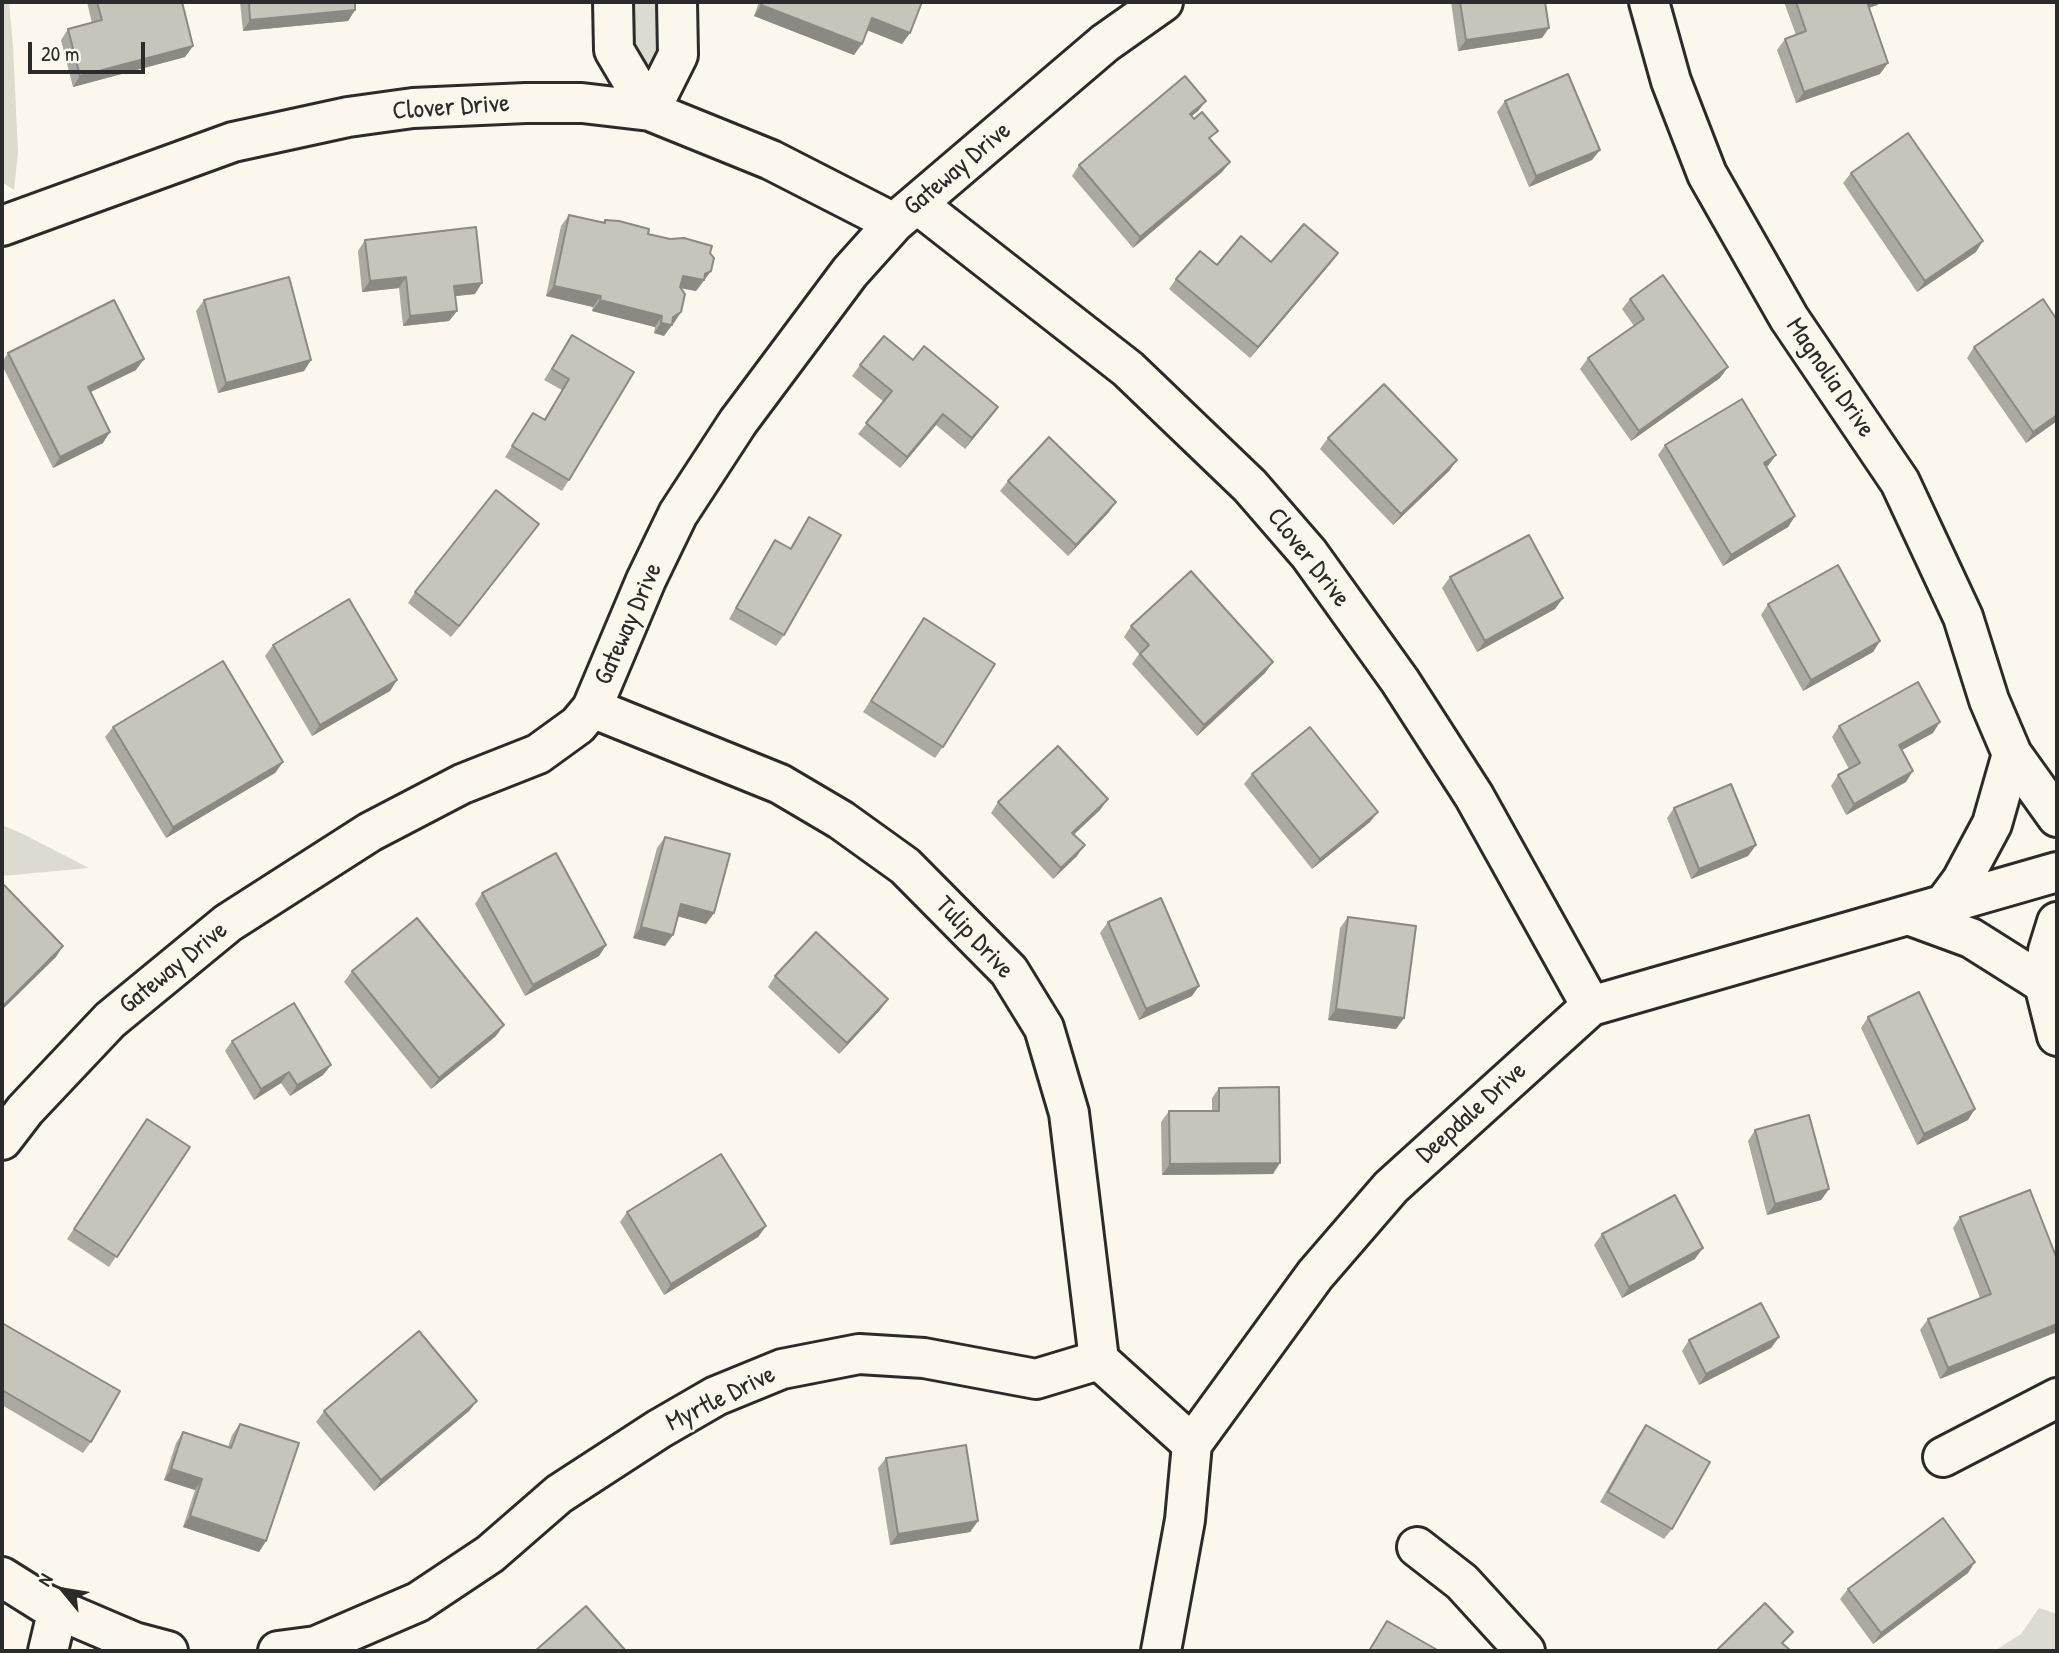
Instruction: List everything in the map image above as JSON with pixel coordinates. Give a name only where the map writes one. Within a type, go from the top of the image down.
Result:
[{"type":"street","points":[[614,2],[614,50],[650,111]]},
{"type":"street","points":[[650,111],[678,55],[677,2]]},
{"type":"street","name":"Gateway Drive","points":[[2,1140],[25,1110],[110,1020],[228,923],[370,832],[462,784],[538,754],[569,732],[592,708],[646,580],[678,514],[737,422],[794,344],[905,213],[1105,43],[1163,2]]},
{"type":"street","name":"Magnolia Drive","points":[[1649,2],[1671,81],[1707,174],[1789,318],[1900,482],[1963,617],[1989,700],[2012,754],[2057,817]]},
{"type":"street","name":"Clover Drive","points":[[2,226],[233,142],[348,117],[413,108],[526,103],[582,103],[650,111],[905,213],[1128,369],[1250,486],[1310,554],[1400,681],[1474,796],[1591,1006]]},
{"type":"street","name":"Tulip Drive","points":[[592,708],[780,784],[841,820],[905,866],[1009,971],[1044,1028],[1069,1113],[1099,1360]]},
{"type":"street","points":[[2012,754],[1992,824],[1962,880],[1926,911],[2044,985]]},
{"type":"street","name":"Deepdale Drive","points":[[1192,1444],[1315,1275],[1391,1187],[1591,1006],[2057,872]]},
{"type":"street","points":[[2057,922],[2048,951],[2044,985],[2057,1036]]},
{"type":"street","name":"Myrtle Drive","points":[[278,1651],[316,1646],[418,1602],[491,1554],[559,1494],[647,1436],[716,1396],[782,1368],[859,1354],[924,1358],[1036,1379],[1099,1360]]},
{"type":"street","points":[[1099,1360],[1192,1444],[1185,1520],[1161,1651]]},
{"type":"street","points":[[1943,1457],[2057,1398]]},
{"type":"street","points":[[1417,1548],[1462,1583],[1525,1651]]},
{"type":"street","points":[[2,1577],[58,1609],[134,1642],[168,1651]]},
{"type":"street","points":[[48,1651],[58,1609]]},
{"type":"shaded area","points":[[2,2],[9,2],[13,46],[18,152],[14,190],[2,182]]},
{"type":"shaded area","points":[[613,2],[678,2],[650,111]]},
{"type":"shaded area","points":[[2,825],[23,834],[89,868],[2,876]]},
{"type":"shaded area","points":[[2039,1608],[2057,1614],[2057,1651],[1994,1651],[2021,1634]]},
{"type":"building","points":[[97,2],[182,2],[193,46],[80,76],[68,29],[102,20]]},
{"type":"building","points":[[249,2],[355,2],[355,10],[250,20]]},
{"type":"building","points":[[763,2],[922,2],[910,33],[872,18],[862,44],[761,5]]},
{"type":"building","points":[[1460,2],[1545,2],[1549,28],[1466,40]]},
{"type":"building","points":[[1796,2],[1867,2],[1888,63],[1804,92],[1785,39],[1806,31]]},
{"type":"building","points":[[1568,74],[1600,150],[1536,176],[1505,101]]},
{"type":"building","points":[[1185,76],[1206,101],[1190,114],[1194,119],[1202,112],[1218,131],[1209,138],[1230,162],[1140,237],[1079,165]]},
{"type":"building","points":[[1908,133],[1983,241],[1925,281],[1851,173]]},
{"type":"building","points":[[569,215],[605,223],[605,220],[619,221],[649,229],[648,234],[670,239],[684,238],[712,246],[710,253],[714,258],[711,271],[705,274],[704,280],[683,276],[680,287],[685,294],[681,312],[673,317],[672,325],[661,323],[662,316],[600,300],[601,296],[554,286]]},
{"type":"building","points":[[1304,224],[1338,253],[1258,347],[1176,279],[1200,251],[1217,265],[1241,236],[1271,262]]},
{"type":"building","points":[[476,227],[482,283],[454,286],[457,311],[410,316],[406,277],[370,281],[365,240]]},
{"type":"building","points":[[1663,275],[1728,367],[1639,431],[1588,358],[1644,319],[1630,299]]},
{"type":"building","points":[[289,277],[311,360],[226,383],[204,300]]},
{"type":"building","points":[[2043,299],[2057,320],[2057,415],[2033,432],[1974,347]]},
{"type":"building","points":[[114,300],[144,359],[88,387],[110,432],[60,457],[8,353]]},
{"type":"building","points":[[572,335],[634,372],[569,480],[512,446],[533,413],[545,420],[569,379],[552,369]]},
{"type":"building","points":[[884,336],[913,360],[924,346],[998,407],[972,438],[943,414],[907,457],[866,423],[892,391],[860,365]]},
{"type":"building","points":[[1384,384],[1457,460],[1401,514],[1328,438]]},
{"type":"building","points":[[1742,399],[1776,455],[1764,463],[1795,516],[1731,555],[1665,445]]},
{"type":"building","points":[[1049,437],[1116,502],[1076,545],[1008,481]]},
{"type":"building","points":[[496,490],[539,524],[459,626],[415,592]]},
{"type":"building","points":[[809,517],[841,535],[784,635],[736,608],[775,540],[791,549]]},
{"type":"building","points":[[1529,535],[1563,598],[1485,641],[1450,577]]},
{"type":"building","points":[[1838,565],[1880,641],[1811,680],[1768,604]]},
{"type":"building","points":[[1191,571],[1273,662],[1204,725],[1140,654],[1149,645],[1131,626]]},
{"type":"building","points":[[349,599],[397,680],[320,725],[273,645]]},
{"type":"building","points":[[924,618],[995,664],[943,747],[871,701]]},
{"type":"building","points":[[223,661],[283,762],[173,827],[113,727]]},
{"type":"building","points":[[1918,682],[1940,722],[1899,745],[1913,771],[1854,804],[1838,775],[1860,763],[1839,726]]},
{"type":"building","points":[[1310,727],[1378,812],[1320,859],[1252,774]]},
{"type":"building","points":[[1058,746],[1108,799],[1072,833],[1085,845],[1061,868],[998,802]]},
{"type":"building","points":[[1731,784],[1756,845],[1699,869],[1674,808]]},
{"type":"building","points":[[665,837],[730,854],[714,913],[681,904],[673,935],[641,927]]},
{"type":"building","points":[[556,853],[606,945],[533,985],[482,893]]},
{"type":"building","points":[[4,885],[63,946],[2,1007],[2,888]]},
{"type":"building","points":[[1161,898],[1199,986],[1146,1009],[1108,922]]},
{"type":"building","points":[[1348,917],[1416,926],[1404,1018],[1336,1009]]},
{"type":"building","points":[[417,918],[504,1025],[439,1078],[352,971]]},
{"type":"building","points":[[816,932],[888,999],[847,1043],[775,976]]},
{"type":"building","points":[[1919,992],[1975,1109],[1924,1134],[1868,1017]]},
{"type":"building","points":[[294,1003],[331,1065],[297,1085],[289,1072],[261,1089],[232,1041]]},
{"type":"building","points":[[1279,1087],[1280,1163],[1170,1164],[1169,1111],[1219,1111],[1219,1088]]},
{"type":"building","points":[[1809,1115],[1829,1189],[1775,1204],[1755,1130]]},
{"type":"building","points":[[147,1119],[190,1147],[117,1257],[74,1229]]},
{"type":"building","points":[[721,1154],[766,1226],[671,1284],[627,1212]]},
{"type":"building","points":[[2030,1190],[2057,1259],[2057,1324],[1948,1368],[1928,1319],[1991,1294],[1960,1217]]},
{"type":"building","points":[[1675,1195],[1703,1248],[1629,1287],[1602,1234]]},
{"type":"building","points":[[1761,1303],[1779,1337],[1706,1374],[1689,1340]]},
{"type":"building","points":[[2,1323],[120,1391],[91,1442],[2,1390]]},
{"type":"building","points":[[419,1331],[477,1401],[381,1480],[324,1411]]},
{"type":"building","points":[[240,1424],[299,1443],[266,1541],[190,1516],[202,1479],[171,1469],[183,1432],[231,1448]]},
{"type":"building","points":[[1646,1425],[1710,1462],[1672,1529],[1608,1492]]},
{"type":"building","points":[[966,1445],[978,1521],[898,1534],[886,1458]]},
{"type":"building","points":[[1943,1518],[1975,1562],[1881,1633],[1848,1589]]},
{"type":"building","points":[[1765,1603],[1793,1632],[1782,1643],[1791,1651],[1716,1651]]},
{"type":"building","points":[[586,1606],[626,1651],[535,1651]]},
{"type":"building","points":[[1387,1621],[1439,1651],[1369,1651]]}]
